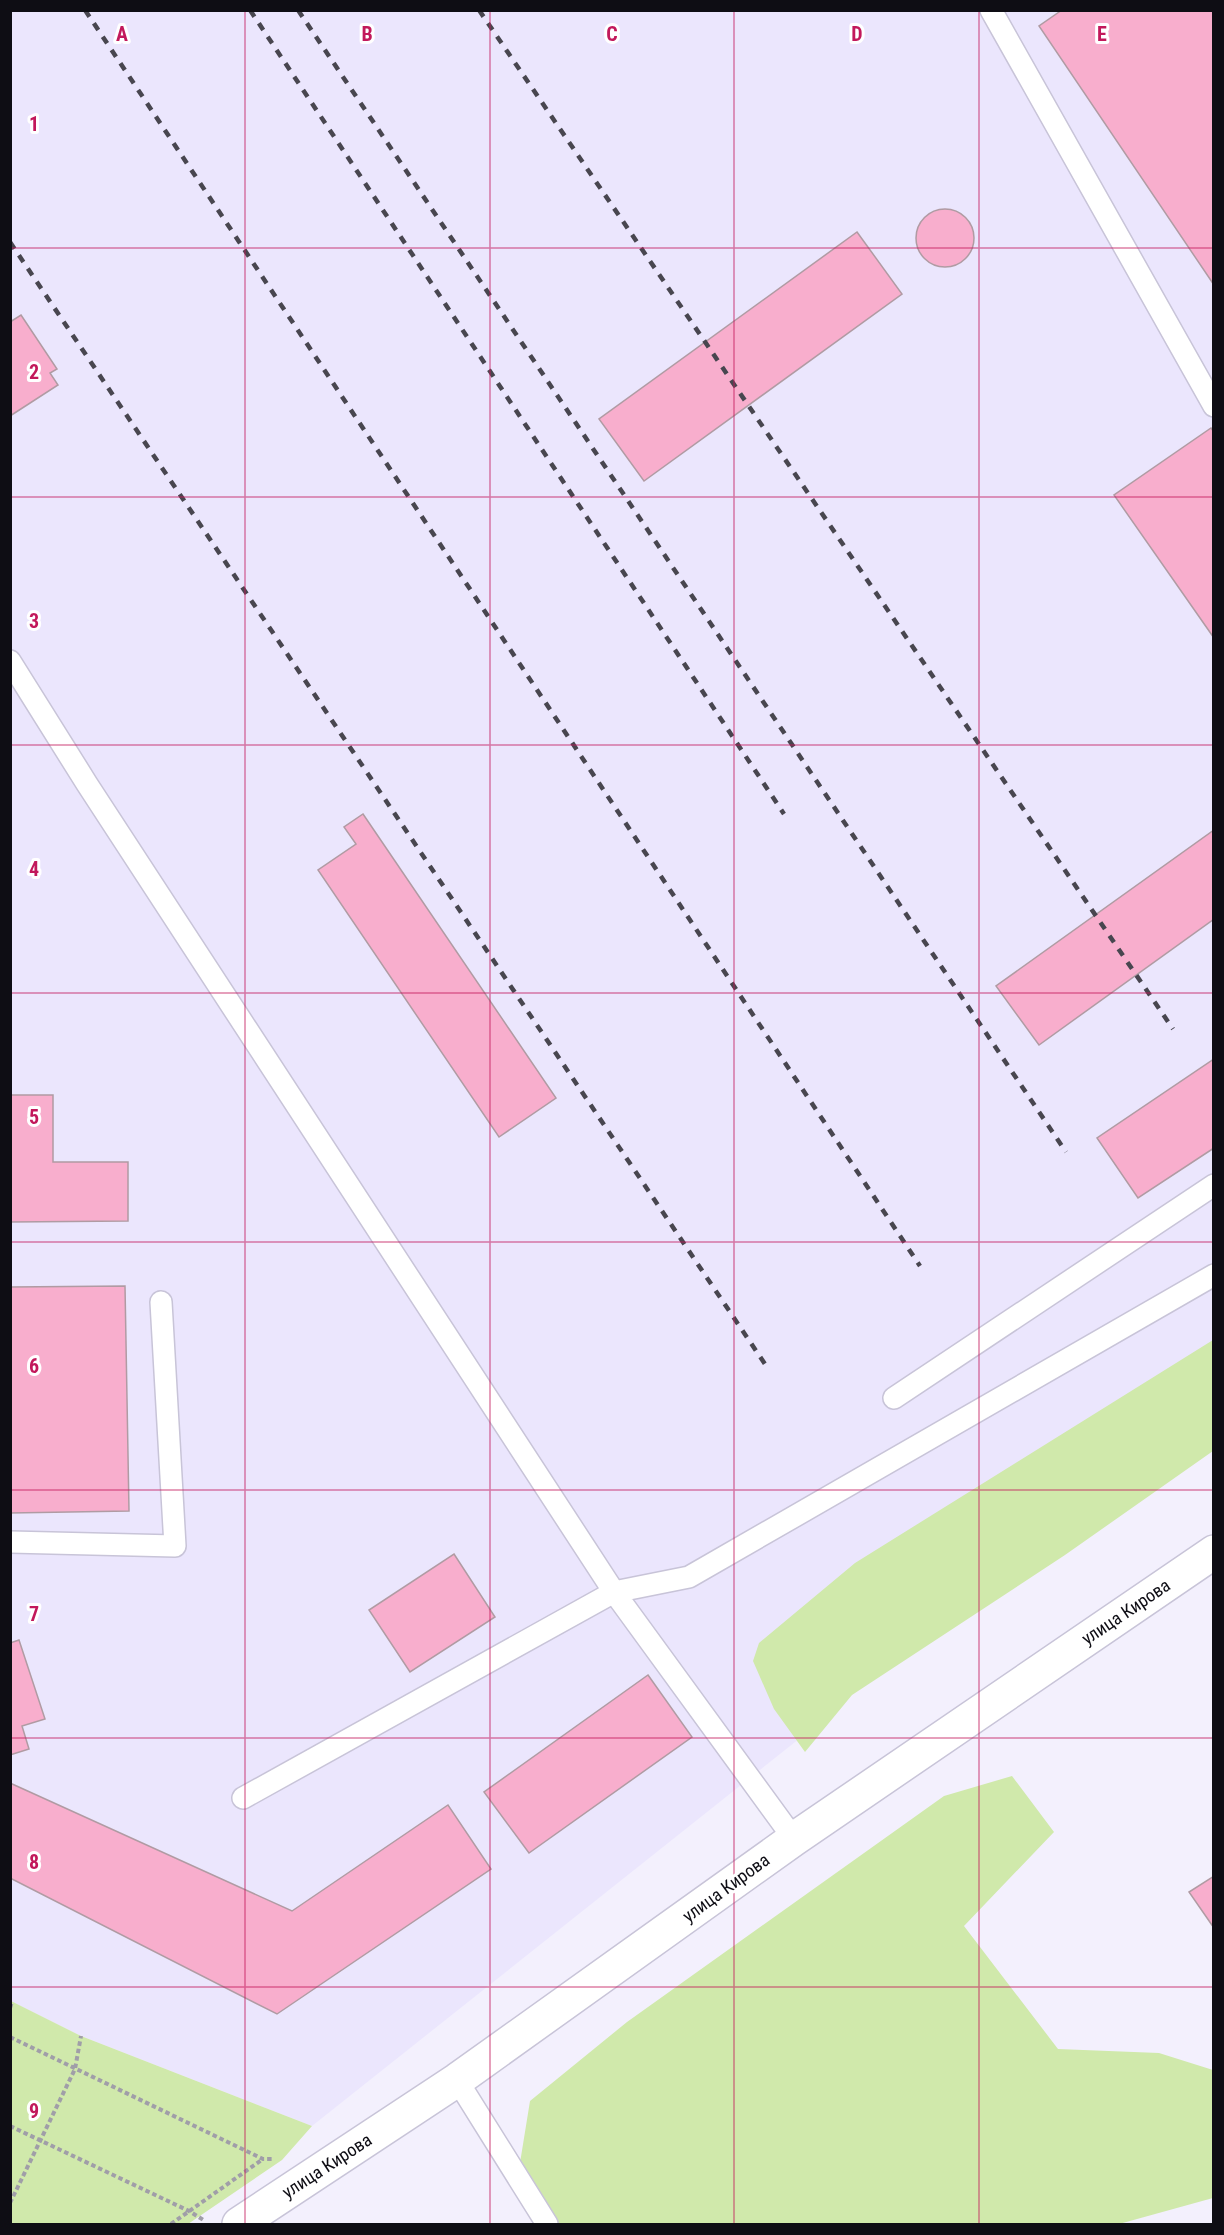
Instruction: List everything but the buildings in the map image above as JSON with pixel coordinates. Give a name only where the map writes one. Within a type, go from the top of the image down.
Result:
[{"type":"main road","name":"улица Кирова","points":[[239,2224],[457,2080],[794,1839],[1214,1552]]},
{"type":"lane","points":[[991,10],[1214,406]]},
{"type":"lane","points":[[10,661],[93,794],[614,1592],[794,1839]]},
{"type":"lane","points":[[894,1398],[1214,1185]]},
{"type":"lane","points":[[243,1798],[614,1592],[688,1577],[1214,1275]]},
{"type":"lane","points":[[10,1542],[175,1546],[161,1302]]},
{"type":"lane","points":[[457,2080],[547,2224]]},
{"type":"path","points":[[10,2008],[12,2002]]},
{"type":"path","points":[[10,2203],[75,2069],[81,2036]]},
{"type":"path","points":[[10,2037],[263,2159],[282,2160]]},
{"type":"path","points":[[10,2126],[189,2211],[210,2224]]},
{"type":"path","points":[[171,2224],[263,2159]]},
{"type":"shaded area","points":[[10,11],[1213,11],[1213,1385],[814,1727],[312,2126],[81,2036],[11,2001]]},
{"type":"green space","points":[[1213,1340],[1213,1451],[1065,1555],[852,1695],[805,1752],[774,1709],[753,1661],[759,1643],[855,1563]]},
{"type":"green space","points":[[1012,1776],[1054,1832],[964,1926],[1058,2049],[1159,2053],[1213,2070],[1213,2198],[1119,2224],[557,2224],[519,2169],[530,2101],[627,2022],[944,1796]]},
{"type":"green space","points":[[11,2001],[81,2036],[312,2126],[282,2160],[188,2224],[11,2224]]},
{"type":"railway","points":[[85,10],[920,1266]]},
{"type":"railway","points":[[250,10],[784,814]]},
{"type":"railway","points":[[298,10],[1066,1152]]},
{"type":"railway","points":[[479,10],[1173,1029]]},
{"type":"railway","points":[[10,242],[769,1370]]}]
